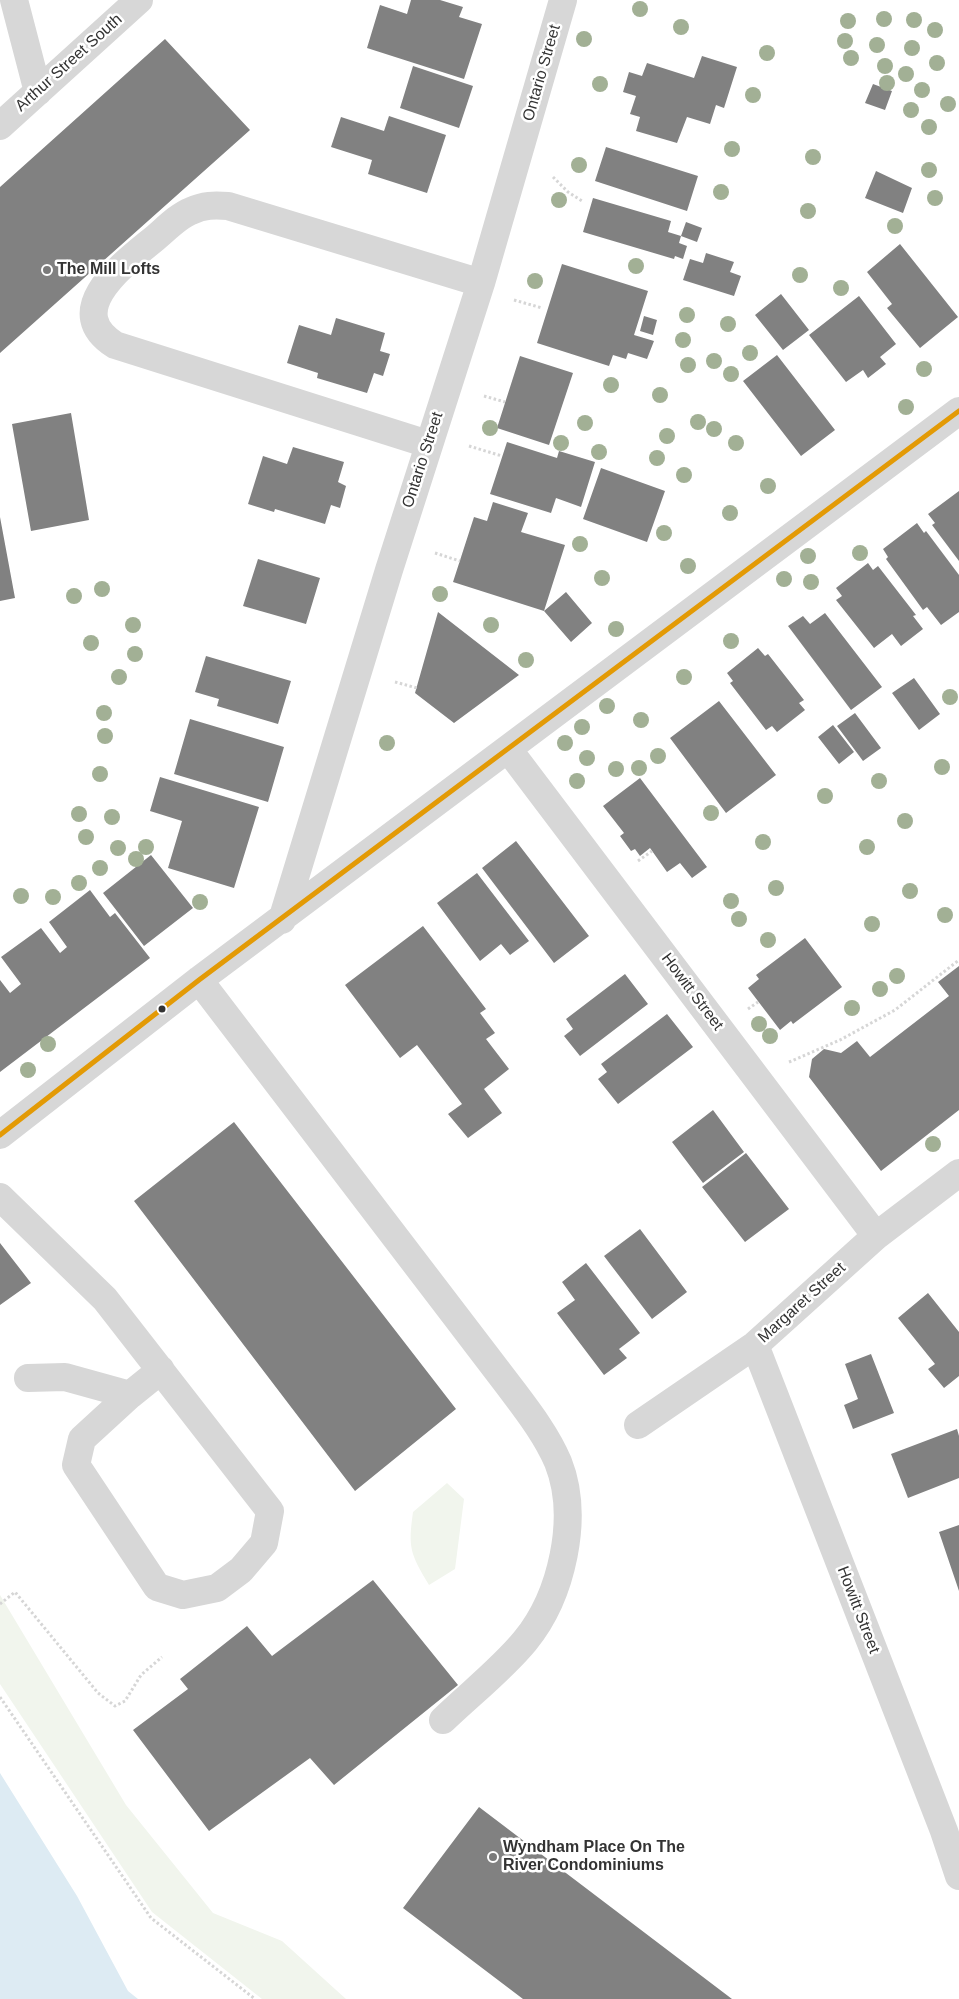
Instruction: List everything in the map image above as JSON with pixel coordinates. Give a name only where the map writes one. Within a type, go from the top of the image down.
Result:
[{"type":"street","points":[[14,0],[38,92]]},
{"type":"street","name":"Arthur Street South","points":[[0,126],[139,0]]},
{"type":"street","name":"Ontario Street","points":[[282,920],[428,444],[480,283],[563,0]]},
{"type":"street","points":[[428,444],[115,345],[98,330],[93,316],[97,299],[114,271],[189,211],[209,204],[228,206],[480,283]]},
{"type":"street","points":[[0,1135],[199,980],[282,920],[508,748],[959,411]]},
{"type":"street","name":"Howitt Street","points":[[508,748],[876,1236]]},
{"type":"street","points":[[199,980],[509,1386],[543,1432],[558,1463],[567,1500],[566,1552],[554,1594],[526,1640],[443,1720]]},
{"type":"street","name":"Margaret Street","points":[[638,1425],[755,1345],[876,1236],[959,1172]]},
{"type":"street","points":[[0,1197],[104,1299],[161,1370],[270,1511],[264,1543],[241,1570],[217,1588],[183,1594],[157,1587],[76,1465],[82,1439],[130,1395],[161,1370]]},
{"type":"street","name":"Howitt Street","points":[[755,1345],[944,1831],[959,1876]]},
{"type":"street","points":[[28,1378],[65,1377],[130,1395]]},
{"type":"path","points":[[554,176],[568,192],[582,201]]},
{"type":"path","points":[[514,300],[542,308]]},
{"type":"path","points":[[484,396],[505,402]]},
{"type":"path","points":[[469,446],[502,456]]},
{"type":"path","points":[[435,553],[460,561]]},
{"type":"path","points":[[396,682],[417,688]]},
{"type":"path","points":[[756,1077],[840,1040],[895,1010],[959,960]]},
{"type":"path","points":[[0,1604],[15,1592],[98,1694],[115,1706],[125,1701],[141,1675],[162,1657]]},
{"type":"path","points":[[0,1697],[150,1918],[255,1999]]},
{"type":"shaded area","points":[[447,1483],[464,1499],[455,1569],[429,1585],[412,1550],[413,1512]]},
{"type":"shaded area","points":[[0,1595],[126,1805],[213,1913],[282,1941],[346,1999],[262,1999],[152,1912],[0,1684]]},
{"type":"shaded area","points":[[0,1773],[77,1896],[128,1991],[138,1999],[0,1999]]},
{"type":"building","points":[[411,0],[440,0],[463,7],[459,17],[482,24],[464,79],[367,48],[380,5],[407,14]]},
{"type":"building","name":"The Mill Lofts","points":[[165,39],[250,130],[0,353],[0,187]]},
{"type":"building","points":[[702,56],[737,67],[724,108],[716,105],[710,124],[687,117],[677,143],[636,131],[640,117],[630,114],[636,96],[623,92],[629,72],[642,76],[647,63],[694,78]]},
{"type":"building","points":[[413,66],[473,86],[459,128],[400,108]]},
{"type":"building","points":[[873,84],[892,91],[885,110],[865,103]]},
{"type":"building","points":[[389,116],[446,135],[427,193],[368,174],[372,160],[331,147],[341,117],[384,131]]},
{"type":"building","points":[[606,147],[698,176],[687,211],[595,181]]},
{"type":"building","points":[[876,171],[912,188],[903,213],[865,198]]},
{"type":"building","points":[[593,198],[671,221],[668,232],[681,236],[679,243],[687,246],[683,259],[675,256],[674,259],[583,232]]},
{"type":"building","points":[[686,222],[702,228],[697,242],[681,236]]},
{"type":"building","points":[[900,244],[958,317],[920,348],[887,308],[892,304],[867,272]]},
{"type":"building","points":[[706,253],[734,262],[730,272],[741,276],[734,296],[683,280],[690,259],[703,263]]},
{"type":"building","points":[[562,264],[648,291],[634,335],[654,341],[647,359],[628,353],[626,359],[613,355],[609,366],[537,343]]},
{"type":"building","points":[[781,294],[809,330],[783,350],[755,315]]},
{"type":"building","points":[[859,296],[896,344],[880,357],[886,364],[868,378],[863,370],[846,382],[809,335]]},
{"type":"building","points":[[644,316],[657,320],[653,335],[640,331]]},
{"type":"building","points":[[336,318],[385,333],[380,351],[390,354],[383,376],[374,373],[367,393],[317,378],[318,373],[287,363],[299,325],[331,335]]},
{"type":"building","points":[[777,355],[835,430],[801,456],[743,381]]},
{"type":"building","points":[[520,356],[573,373],[549,445],[497,428]]},
{"type":"building","points":[[71,413],[89,520],[31,531],[12,424]]},
{"type":"building","points":[[507,442],[557,458],[559,451],[595,462],[581,507],[556,498],[551,513],[490,494]]},
{"type":"building","points":[[293,447],[344,462],[338,482],[346,486],[340,508],[331,505],[325,524],[275,509],[274,512],[248,504],[263,456],[287,464]]},
{"type":"building","points":[[601,468],[665,491],[647,542],[583,519]]},
{"type":"building","points":[[959,491],[959,561],[932,525],[935,523],[928,514]]},
{"type":"building","points":[[493,502],[528,513],[521,532],[565,545],[544,611],[453,582],[474,517],[487,521]]},
{"type":"building","points":[[0,517],[15,598],[0,601]]},
{"type":"building","points":[[917,523],[924,533],[926,531],[959,575],[959,612],[941,625],[927,607],[923,610],[886,559],[888,557],[883,549]]},
{"type":"building","points":[[258,559],[320,578],[306,624],[243,606]]},
{"type":"building","points":[[868,563],[873,570],[878,566],[916,615],[913,616],[923,629],[901,646],[892,634],[874,648],[836,600],[842,596],[836,588]]},
{"type":"building","points":[[566,592],[592,623],[571,642],[544,611]]},
{"type":"building","points":[[438,612],[519,675],[454,723],[415,693]]},
{"type":"building","points":[[825,613],[882,687],[851,710],[788,626],[803,616],[810,624]]},
{"type":"building","points":[[758,648],[765,656],[768,654],[804,700],[799,703],[805,710],[777,732],[772,726],[766,730],[730,683],[733,681],[727,673]]},
{"type":"building","points":[[206,656],[291,681],[278,724],[217,706],[219,699],[195,692]]},
{"type":"building","points":[[914,678],[940,714],[919,730],[892,693]]},
{"type":"building","points":[[719,701],[776,775],[726,813],[670,738]]},
{"type":"building","points":[[855,713],[881,748],[863,761],[837,726]]},
{"type":"building","points":[[190,719],[284,747],[268,802],[174,774]]},
{"type":"building","points":[[833,725],[854,752],[839,764],[818,737]]},
{"type":"building","points":[[160,777],[259,807],[234,888],[168,868],[182,821],[150,811]]},
{"type":"building","points":[[640,778],[707,867],[692,878],[680,863],[667,872],[650,848],[640,856],[635,849],[631,851],[620,836],[624,833],[603,806]]},
{"type":"building","points":[[516,841],[589,936],[554,963],[482,868]]},
{"type":"building","points":[[151,855],[193,908],[144,946],[103,893]]},
{"type":"building","points":[[477,873],[529,941],[510,955],[501,944],[480,961],[437,903]]},
{"type":"building","points":[[90,890],[110,917],[115,913],[150,958],[0,1072],[0,980],[10,993],[21,984],[1,957],[41,928],[60,953],[67,947],[49,922]]},
{"type":"building","points":[[423,926],[486,1009],[480,1013],[495,1033],[486,1039],[509,1069],[484,1089],[502,1113],[468,1138],[448,1114],[462,1104],[417,1045],[400,1058],[345,985]]},
{"type":"building","points":[[805,938],[842,987],[793,1024],[791,1021],[780,1030],[748,988],[759,979],[756,975]]},
{"type":"building","points":[[959,966],[959,1110],[881,1171],[809,1077],[812,1059],[824,1049],[841,1053],[857,1041],[870,1057],[949,996],[938,982]]},
{"type":"building","points":[[625,974],[648,1004],[580,1056],[564,1036],[573,1029],[566,1019]]},
{"type":"building","points":[[667,1014],[693,1047],[618,1104],[598,1079],[607,1072],[601,1064]]},
{"type":"building","points":[[713,1110],[744,1152],[703,1183],[672,1142]]},
{"type":"building","points":[[234,1122],[456,1409],[355,1491],[134,1201]]},
{"type":"building","points":[[746,1153],[789,1209],[745,1242],[702,1187]]},
{"type":"building","points":[[640,1229],[687,1292],[652,1319],[604,1256]]},
{"type":"building","points":[[0,1243],[31,1283],[0,1305]]},
{"type":"building","points":[[586,1263],[640,1333],[619,1349],[627,1358],[604,1375],[557,1313],[575,1300],[562,1282]]},
{"type":"building","points":[[928,1293],[959,1332],[959,1376],[944,1388],[928,1369],[935,1364],[898,1318]]},
{"type":"building","points":[[871,1354],[894,1413],[853,1429],[844,1405],[858,1399],[845,1364]]},
{"type":"building","points":[[957,1429],[959,1436],[959,1478],[908,1498],[891,1454]]},
{"type":"building","points":[[959,1525],[959,1591],[939,1532]]},
{"type":"building","points":[[373,1580],[458,1685],[334,1785],[310,1758],[209,1831],[133,1730],[188,1689],[180,1679],[247,1626],[272,1656]]},
{"type":"building","name":"Wyndham Place On The River Condominiums","points":[[479,1807],[732,1999],[523,1999],[403,1908]]},
{"type":"transit line","points":[[0,1135],[199,980],[959,411]]},
{"type":"place","name":"The Mill Lofts","points":[[47,270]]},
{"type":"place","name":"Wyndham Place On The River Condominiums","points":[[493,1857]]}]
